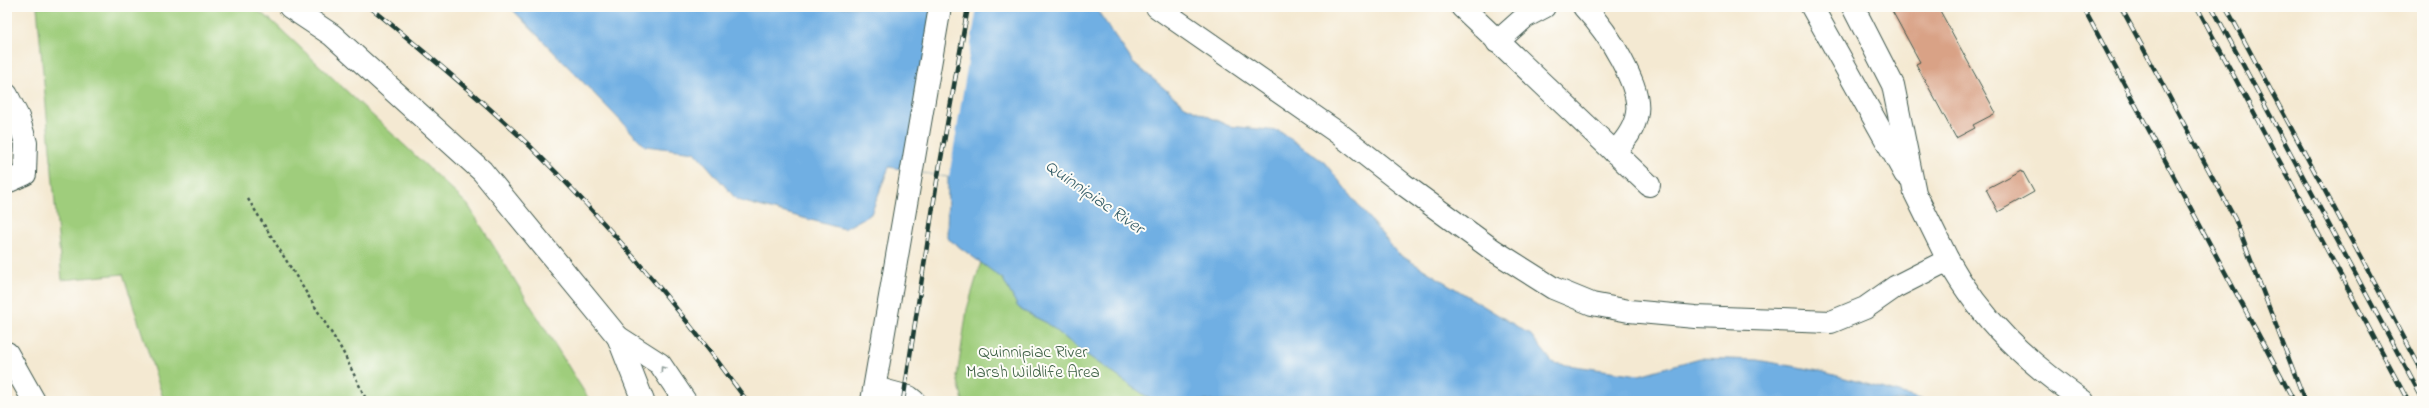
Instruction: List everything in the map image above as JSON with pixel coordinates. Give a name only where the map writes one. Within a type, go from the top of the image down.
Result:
[{"type":"lane","points":[[290,7],[332,34],[482,171],[618,337],[660,364],[685,401]]},
{"type":"lane","points":[[914,401],[909,397],[874,394],[899,236],[913,171],[940,7]]},
{"type":"lane","points":[[1157,7],[1338,133],[1403,184],[1506,258],[1553,288],[1592,304],[1629,311],[1695,317],[1830,322],[1865,308],[1895,287],[1948,260]]},
{"type":"lane","points":[[1462,7],[1497,42],[1649,185]]},
{"type":"lane","points":[[1497,42],[1526,17],[1544,7]]},
{"type":"lane","points":[[1584,7],[1608,35],[1634,84],[1638,99],[1633,128],[1626,141],[1614,152]]},
{"type":"lane","points":[[1812,7],[1915,193],[1958,279],[1996,328],[2032,362],[2083,401]]},
{"type":"lane","points":[[1853,7],[1893,85],[1915,193]]},
{"type":"lane","points":[[7,95],[18,117],[26,143],[25,174],[7,182]]},
{"type":"lane","points":[[618,337],[643,401]]},
{"type":"lane","points":[[7,354],[34,401]]},
{"type":"path","points":[[248,198],[342,350],[367,401]]},
{"type":"green space","points":[[37,7],[252,7],[271,20],[468,205],[590,401],[164,401],[123,274],[62,280]]},
{"type":"green space","name":"Quinnipiac River Marsh Wildlife Area","points":[[981,262],[1003,279],[1018,307],[1047,323],[1080,350],[1153,401],[963,401],[957,377],[967,309]]},
{"type":"water","name":"Quinnipiac River","points":[[510,7],[1095,7],[1133,62],[1185,106],[1229,126],[1279,131],[1324,162],[1397,253],[1531,335],[1553,363],[1639,375],[1700,358],[1757,360],[1820,371],[1927,401],[1153,401],[1080,350],[1047,323],[1023,311],[1018,307],[1003,279],[947,238],[948,177],[889,167],[871,214],[844,229],[737,200],[695,152],[645,146]]},
{"type":"pier","points":[[933,7],[977,7],[949,177],[908,170]]},
{"type":"building","points":[[1890,7],[1938,7],[1996,113],[1973,125],[1975,128],[1956,138],[1916,64],[1920,62]]},
{"type":"building","points":[[2022,170],[2034,192],[1998,212],[1986,189]]},
{"type":"railway","points":[[370,7],[491,110],[530,146],[588,206],[671,301],[747,401]]},
{"type":"railway","points":[[903,401],[937,181],[968,7]]},
{"type":"railway","points":[[2083,7],[2294,401]]},
{"type":"railway","points":[[2121,7],[2235,219],[2305,401]]},
{"type":"railway","points":[[2197,7],[2408,401]]},
{"type":"railway","points":[[2212,7],[2422,398]]},
{"type":"railway","points":[[2226,7],[2422,371]]}]
